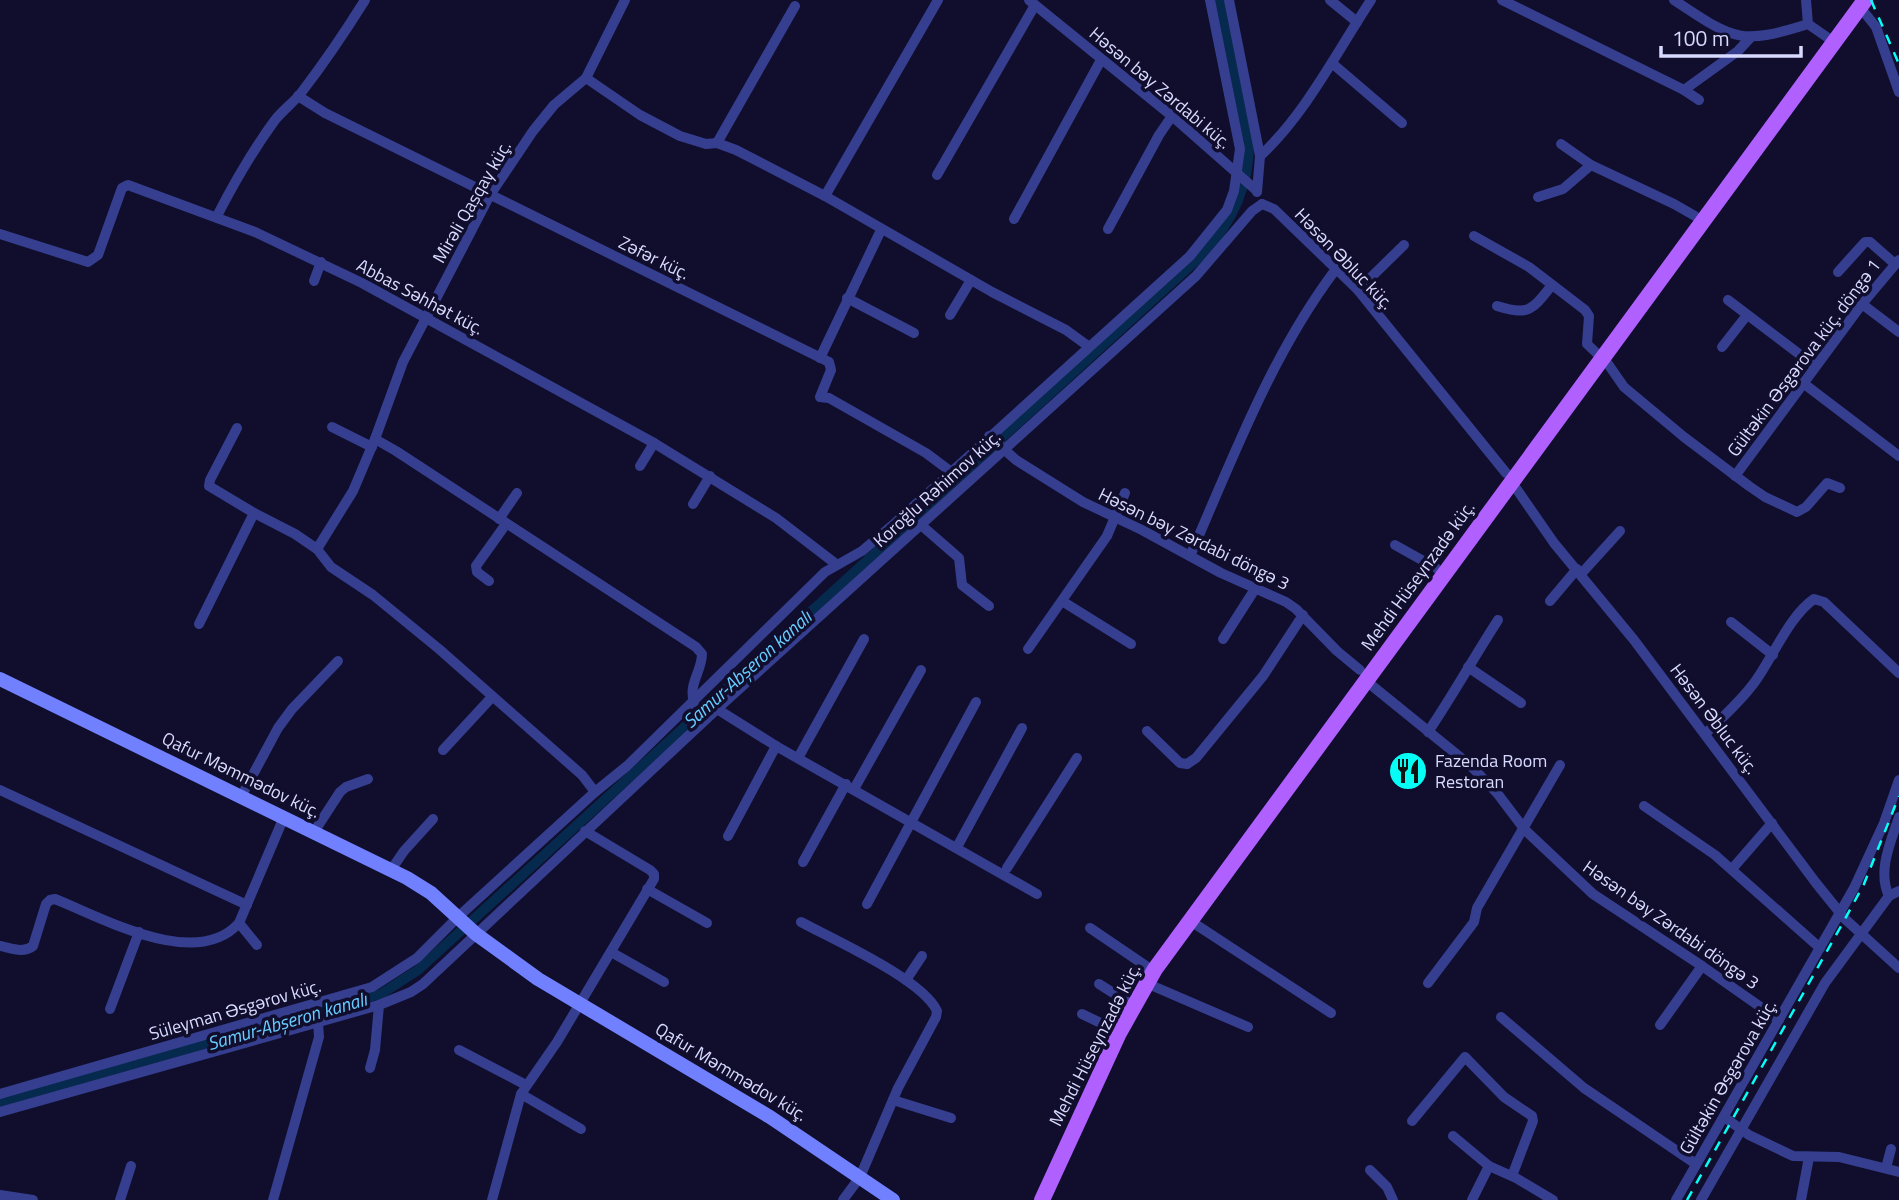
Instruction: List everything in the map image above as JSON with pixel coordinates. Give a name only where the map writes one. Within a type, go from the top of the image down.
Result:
[{"type":"main road","name":"Mehdi Hüseynzadə küç.","points":[[1599,355],[1695,216],[1860,2]]},
{"type":"main road","name":"Mehdi Hüseynzadə küç.","points":[[1032,1200],[1111,1028],[1146,966],[1830,39]]},
{"type":"main road","name":"Mehdi Hüseynzadə küç.","points":[[1042,1200],[1119,1033],[1146,983],[1436,568],[1508,477]]},
{"type":"street","points":[[217,216],[236,179],[263,137],[327,58],[365,0]]},
{"type":"street","points":[[611,0],[624,3]]},
{"type":"street","points":[[825,197],[938,0]]},
{"type":"street","name":"Koroğlu Rəhimov küç.","points":[[458,918],[627,766],[836,564],[862,551],[1201,244],[1227,210],[1238,174],[1240,149],[1210,0]]},
{"type":"street","points":[[1229,0],[1261,156],[1256,190],[1262,204]]},
{"type":"street","points":[[1330,0],[1357,22]]},
{"type":"street","points":[[1261,156],[1282,133],[1333,64],[1371,0]]},
{"type":"street","points":[[1502,0],[1684,90],[1699,100]]},
{"type":"street","points":[[1674,0],[1721,30],[1749,38],[1766,37],[1808,24]]},
{"type":"street","points":[[1806,0],[1808,24]]},
{"type":"street","points":[[937,175],[1032,2]]},
{"type":"street","name":"Həsən bəy Zərdabi küç.","points":[[1032,2],[1172,116],[1256,190]]},
{"type":"street","points":[[1860,2],[1876,27],[1899,92]]},
{"type":"street","name":"Mirəli Qaşqay küç.","points":[[317,549],[353,491],[403,362],[490,195],[554,105],[586,78],[624,3]]},
{"type":"street","points":[[717,143],[795,6]]},
{"type":"street","points":[[1808,24],[1830,39]]},
{"type":"street","points":[[1684,90],[1738,51],[1749,38]]},
{"type":"street","points":[[1014,219],[1101,60]]},
{"type":"street","points":[[1333,64],[1402,123]]},
{"type":"street","points":[[586,78],[640,115],[680,136],[706,144],[717,143],[736,150],[825,197],[971,281],[1066,330],[1088,346]]},
{"type":"street","name":"Zəfər küç.","points":[[298,96],[326,113],[820,358]]},
{"type":"street","points":[[1108,229],[1172,116]]},
{"type":"street","points":[[1561,144],[1591,165],[1695,216]]},
{"type":"street","points":[[1538,197],[1563,189],[1591,165]]},
{"type":"street","name":"Abbas Səhhət küç.","points":[[0,234],[89,262],[98,255],[122,188],[128,185],[217,216],[321,262],[654,443],[792,529],[836,564]]},
{"type":"street","name":"Koroğlu Rəhimov küç.","points":[[477,934],[717,709],[1196,276],[1252,211],[1262,204]]},
{"type":"street","name":"Həsən Əbluc küç.","points":[[1262,204],[1274,209],[1358,290],[1508,477],[1554,543],[1705,734],[1840,912],[1899,968]]},
{"type":"street","points":[[881,230],[820,358],[829,362],[831,370],[820,397],[828,398],[926,453],[950,471]]},
{"type":"street","points":[[1474,236],[1509,255],[1552,285],[1589,316],[1587,344],[1628,391],[1765,497],[1797,512],[1806,507],[1827,483],[1840,488]]},
{"type":"street","points":[[1838,272],[1865,242],[1870,242],[1897,262]]},
{"type":"street","points":[[1358,290],[1404,245]]},
{"type":"street","points":[[314,281],[321,262]]},
{"type":"street","name":"Gültəkin Əsgərova küç. döngə 1","points":[[1735,476],[1815,366],[1897,262]]},
{"type":"street","points":[[1190,556],[1274,367],[1336,269]]},
{"type":"street","points":[[950,315],[971,281]]},
{"type":"street","points":[[1497,306],[1514,311],[1528,310],[1535,306],[1552,285]]},
{"type":"street","points":[[848,298],[914,333]]},
{"type":"street","points":[[1728,300],[1815,366]]},
{"type":"street","points":[[1862,304],[1899,332]]},
{"type":"street","points":[[1722,347],[1747,315]]},
{"type":"street","points":[[1803,383],[1899,456]]},
{"type":"street","points":[[332,427],[396,451],[696,647],[702,653],[702,662],[692,685],[691,695],[694,702]]},
{"type":"street","points":[[237,428],[209,486],[317,549],[331,567],[411,625],[582,775],[595,792]]},
{"type":"street","name":"Həsən bəy Zərdabi döngə 3","points":[[989,436],[1003,450],[1083,502],[1286,602],[1303,615],[1363,675],[1471,766],[1497,793],[1525,830],[1593,894],[1779,1020]]},
{"type":"street","points":[[640,466],[654,443]]},
{"type":"street","points":[[693,504],[710,476]]},
{"type":"street","points":[[489,581],[477,572],[476,566],[517,493]]},
{"type":"street","points":[[1028,649],[1107,536],[1125,493]]},
{"type":"street","points":[[198,624],[254,513]]},
{"type":"street","points":[[921,525],[959,558],[962,585],[989,606]]},
{"type":"street","points":[[1550,601],[1620,531]]},
{"type":"street","points":[[1395,544],[1436,568]]},
{"type":"street","points":[[1223,639],[1255,589]]},
{"type":"street","points":[[1705,734],[1741,699],[1791,625],[1810,602],[1819,599],[1899,673]]},
{"type":"street","points":[[1062,601],[1131,644]]},
{"type":"street","points":[[1147,730],[1180,763],[1187,764],[1196,758],[1263,676],[1303,615]]},
{"type":"street","points":[[1428,732],[1498,620]]},
{"type":"street","points":[[1731,622],[1773,655]]},
{"type":"street","points":[[798,758],[864,639]]},
{"type":"street","points":[[242,795],[278,728],[292,709],[338,661]]},
{"type":"street","points":[[1468,667],[1521,704]]},
{"type":"street","points":[[803,863],[921,670]]},
{"type":"street","name":"Qafur Məmmədov küç.","points":[[0,679],[242,795],[431,893],[477,934],[523,969],[770,1117],[893,1200]]},
{"type":"street","points":[[443,750],[492,696]]},
{"type":"street","points":[[867,904],[976,702]]},
{"type":"street","points":[[717,709],[776,746],[1037,894]]},
{"type":"street","points":[[957,847],[1022,728]]},
{"type":"street","points":[[728,836],[776,746]]},
{"type":"street","points":[[1007,868],[1077,758]]},
{"type":"street","points":[[1428,983],[1474,922],[1482,900],[1525,830],[1560,765]]},
{"type":"street","points":[[314,832],[340,792],[368,779]]},
{"type":"street","name":"Gültəkin Əsgərova küç.","points":[[1676,1200],[1854,888],[1884,823],[1899,780]]},
{"type":"street","points":[[0,790],[247,905]]},
{"type":"street","points":[[1644,806],[1732,869],[1819,948]]},
{"type":"street","points":[[0,946],[28,950],[36,940],[46,904],[55,899],[172,942],[191,944],[226,936],[239,923],[284,817]]},
{"type":"street","points":[[1701,1200],[1810,1008],[1860,933],[1894,893],[1885,884],[1885,863],[1899,817]]},
{"type":"street","points":[[391,870],[433,819]]},
{"type":"street","points":[[1732,869],[1772,823]]},
{"type":"street","points":[[492,1200],[524,1090],[557,1042],[654,879],[650,870],[585,831]]},
{"type":"street","points":[[647,889],[707,923]]},
{"type":"street","name":"Süleyman Əsgərov küç.","points":[[0,1094],[372,987],[417,958],[458,918]]},
{"type":"street","points":[[1189,920],[1331,1013]]},
{"type":"street","points":[[801,922],[906,980],[926,995],[937,1011],[893,1100],[860,1177],[843,1200]]},
{"type":"street","points":[[239,923],[257,945]]},
{"type":"street","points":[[1090,928],[1146,966]]},
{"type":"street","points":[[110,1009],[139,932]]},
{"type":"street","name":"Süleyman Əsgərov küç.","points":[[0,1112],[399,998],[424,984],[477,934]]},
{"type":"street","points":[[611,951],[664,982]]},
{"type":"street","points":[[906,980],[922,956]]},
{"type":"street","points":[[1660,1025],[1702,966]]},
{"type":"street","points":[[1146,983],[1248,1027]]},
{"type":"street","points":[[1098,984],[1126,1001]]},
{"type":"street","points":[[370,1068],[375,1051],[379,1004]]},
{"type":"street","points":[[1082,1014],[1111,1028]]},
{"type":"street","points":[[1501,1017],[1584,1088],[1696,1164]]},
{"type":"street","points":[[273,1200],[319,1037],[318,1022]]},
{"type":"street","points":[[459,1050],[581,1129]]},
{"type":"street","points":[[1412,1121],[1465,1057],[1504,1097],[1532,1116],[1533,1121],[1512,1176]]},
{"type":"street","points":[[893,1100],[951,1118]]},
{"type":"street","points":[[1724,1117],[1778,1151],[1793,1156],[1839,1157],[1899,1172]]},
{"type":"street","points":[[1454,1136],[1489,1166],[1553,1200]]},
{"type":"street","points":[[1886,1168],[1891,1149]]},
{"type":"street","points":[[1801,1200],[1809,1157]]},
{"type":"street","points":[[120,1200],[131,1166]]},
{"type":"street","points":[[1472,1200],[1489,1166]]},
{"type":"street","points":[[1370,1170],[1387,1187],[1393,1200]]},
{"type":"street","points":[[0,1195],[33,1200]]},
{"type":"waterway","name":"Samur-Abşeron kanalı","points":[[0,1102],[381,994],[418,970],[1202,255],[1222,231],[1242,190],[1249,144],[1220,0]]},
{"type":"railway","points":[[1871,0],[1899,64]]},
{"type":"railway","points":[[1687,1200],[1864,884],[1899,796]]},
{"type":"place","name":"Fazenda Room Restoran","points":[[1408,771]]}]
